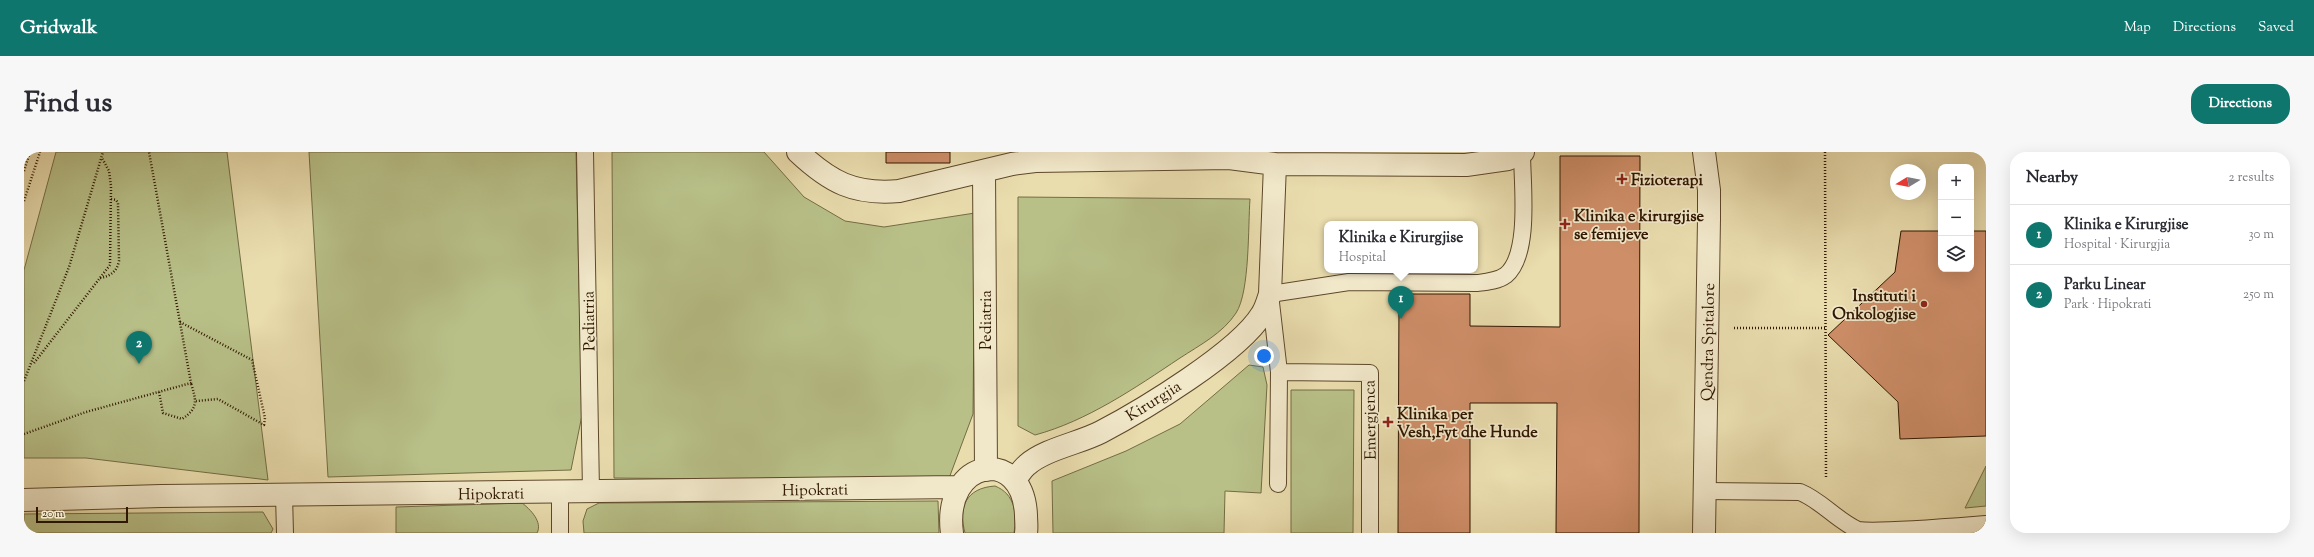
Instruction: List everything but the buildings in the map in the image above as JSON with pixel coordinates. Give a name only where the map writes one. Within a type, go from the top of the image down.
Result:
[{"type":"street","points":[[798,152],[817,170],[840,184],[865,192],[899,191],[1012,164],[1043,161],[1229,158],[1275,164],[1466,165],[1508,159],[1523,152]]},
{"type":"street","name":"Qendra Spitalore","points":[[1704,152],[1709,190],[1704,533]]},
{"type":"street","name":"Kirurgjia","points":[[1015,479],[1027,465],[1101,432],[1204,367],[1252,327],[1263,313],[1270,294],[1275,164]]},
{"type":"street","name":"Pediatria","points":[[984,171],[986,470]]},
{"type":"street","points":[[952,533],[952,504],[958,487],[969,476],[986,470],[1001,471],[1015,479],[1024,495],[1026,533]]},
{"type":"street","name":"Hipokrati","points":[[24,500],[161,496],[958,487]]},
{"type":"lane","name":"Pediatria","points":[[585,152],[591,491]]},
{"type":"lane","points":[[1270,294],[1349,282],[1476,283],[1493,281],[1506,275],[1515,260],[1521,242],[1523,218],[1523,152]]},
{"type":"lane","name":"Kirurgjia","points":[[1270,294],[1279,372],[1278,484]]},
{"type":"lane","name":"Emergjenca","points":[[1279,372],[1370,373],[1370,533]]},
{"type":"lane","points":[[1704,491],[1800,492],[1814,498],[1841,521],[1860,531],[1874,532],[1986,524]]},
{"type":"lane","points":[[560,492],[560,533]]},
{"type":"lane","points":[[284,495],[285,533]]},
{"type":"path","points":[[24,171],[30,152]]},
{"type":"path","points":[[24,201],[40,152]]},
{"type":"path","points":[[24,382],[70,267],[103,152]]},
{"type":"path","points":[[149,152],[179,322],[196,401],[191,413],[182,419],[170,417],[163,413],[159,392]]},
{"type":"path","points":[[1825,152],[1826,508]]},
{"type":"path","points":[[31,367],[110,265],[111,200],[109,171],[102,158]]},
{"type":"path","points":[[99,278],[107,277],[117,269],[120,260],[118,203],[116,200],[111,200]]},
{"type":"path","points":[[179,322],[252,360],[265,418],[264,425],[218,399],[196,401]]},
{"type":"path","points":[[1707,328],[1825,328]]},
{"type":"path","points":[[24,434],[86,412],[191,383]]},
{"type":"green space","points":[[56,152],[227,152],[268,480],[86,458],[24,458],[24,270]]},
{"type":"green space","points":[[309,152],[576,152],[582,415],[571,470],[328,477]]},
{"type":"green space","points":[[612,152],[764,152],[804,197],[845,221],[884,227],[975,213],[973,414],[948,481],[614,478]]},
{"type":"green space","points":[[1018,197],[1250,199],[1246,275],[1241,303],[1236,313],[1225,327],[1211,338],[1128,392],[1092,412],[1054,429],[1035,435],[1018,426]]},
{"type":"green space","points":[[1249,365],[1263,367],[1267,385],[1261,493],[1225,491],[1224,533],[1053,533],[1052,481],[1126,451],[1180,424]]},
{"type":"green space","points":[[1291,390],[1354,390],[1353,533],[1291,533]]},
{"type":"green space","points":[[1986,466],[1986,506],[1965,508]]},
{"type":"green space","points":[[995,486],[1002,489],[1011,499],[1015,511],[1014,533],[965,533],[963,515],[966,500],[977,491]]},
{"type":"green space","points":[[938,501],[939,533],[584,533],[583,521],[587,509],[599,503]]},
{"type":"green space","points":[[522,503],[532,512],[537,520],[537,533],[396,533],[396,507]]},
{"type":"green space","points":[[263,512],[273,529],[271,533],[24,533],[24,514]]},
{"type":"place","name":"Fizioterapi","points":[[1622,179]]},
{"type":"place","name":"Klinika e kirurgjise se femijeve","points":[[1565,224]]},
{"type":"place","name":"Instituti i Onkologjise","points":[[1924,304]]},
{"type":"place","name":"Klinika e Kirurgjise","points":[[1401,319]]},
{"type":"place","name":"Parku Linear","points":[[139,364]]},
{"type":"place","name":"Klinika per Vesh,Fyt dhe Hunde","points":[[1388,422]]}]
